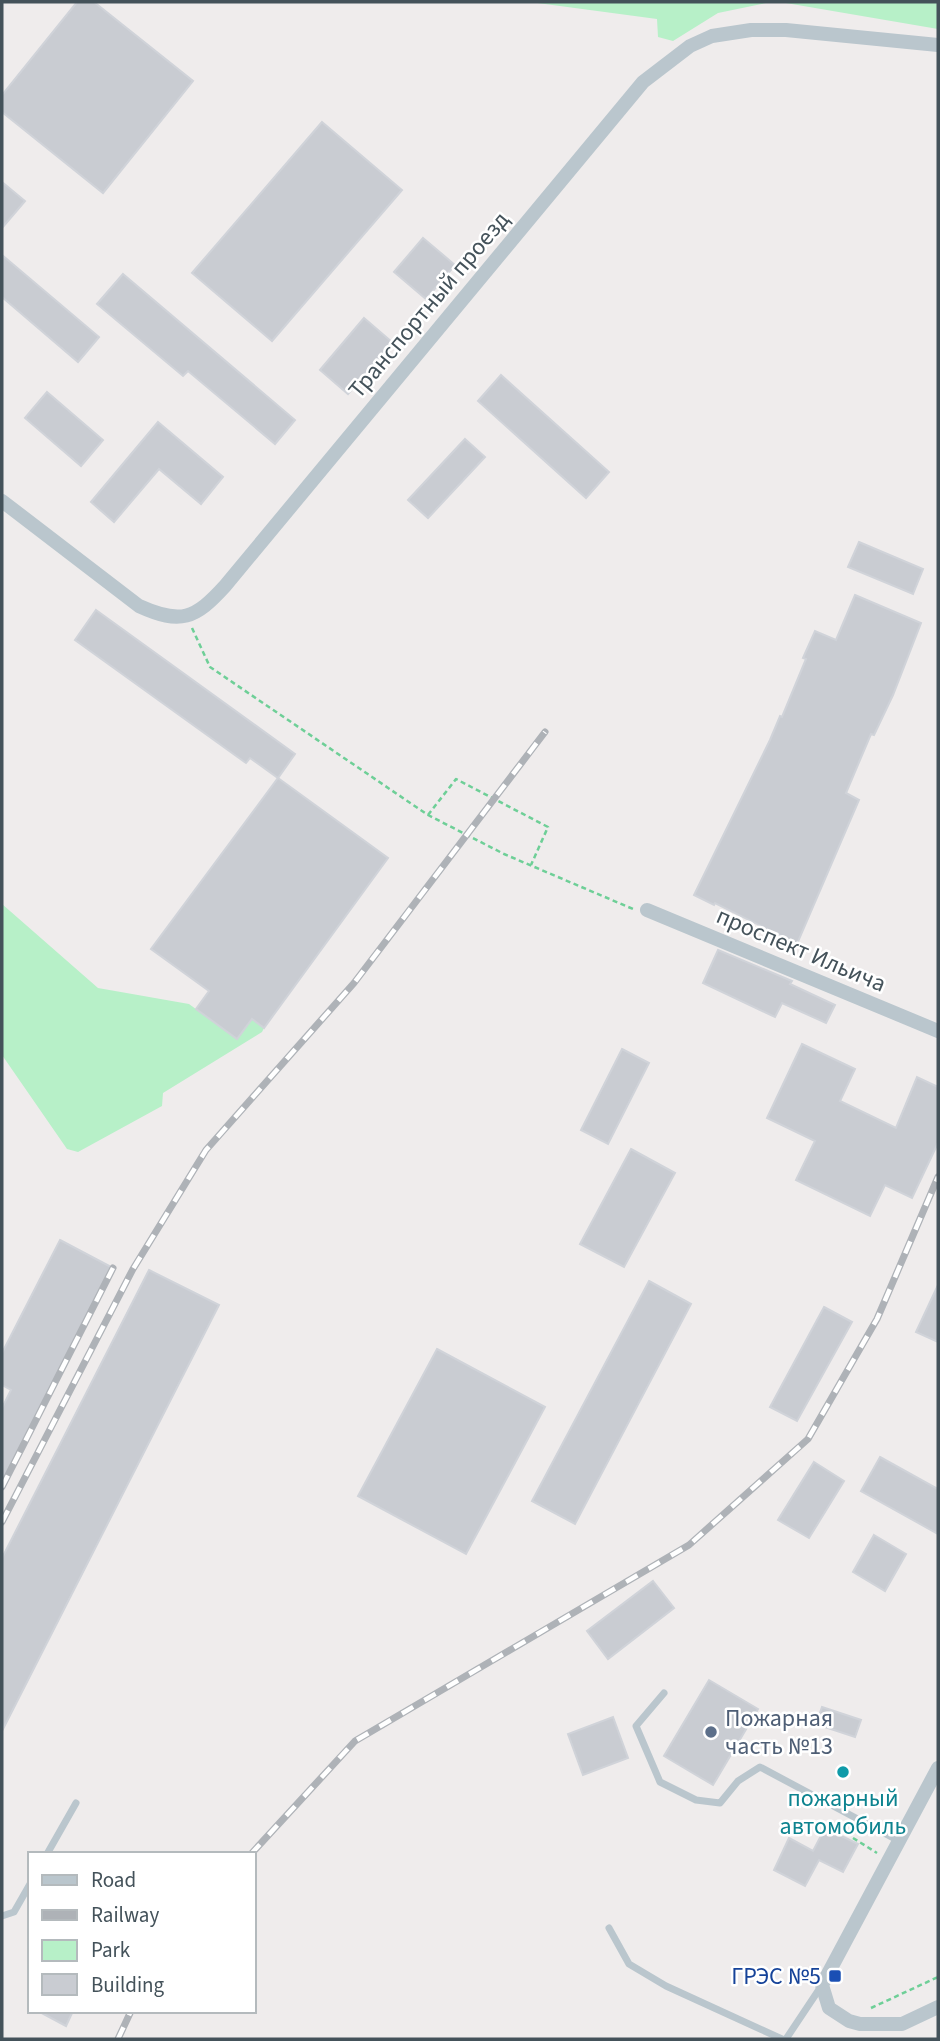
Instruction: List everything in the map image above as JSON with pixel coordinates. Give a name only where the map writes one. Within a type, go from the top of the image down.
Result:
[{"type":"street","name":"Транспортный проезд","points":[[186,616],[207,606],[225,586],[643,82],[701,41],[712,36],[751,30],[786,30],[938,46]]},
{"type":"street","points":[[2,500],[139,606],[164,617],[186,616]]},
{"type":"street","name":"проспект Ильича","points":[[647,911],[938,1031]]},
{"type":"street","points":[[938,1768],[822,1985],[829,2008],[849,2021],[860,2024],[902,2024],[938,2007]]},
{"type":"lane","points":[[664,1693],[636,1726],[660,1782],[696,1800],[720,1803],[738,1781],[760,1767],[900,1841]]},
{"type":"lane","points":[[48,1852],[76,1803]]},
{"type":"lane","points":[[2,1916],[14,1912],[28,1888]]},
{"type":"lane","points":[[609,1928],[629,1964],[666,1986],[784,2039],[822,1985]]},
{"type":"path","points":[[186,616],[210,667],[428,815],[466,836],[531,865],[633,909],[647,911]]},
{"type":"path","points":[[428,815],[456,779],[548,827],[531,865]]},
{"type":"path","points":[[853,1838],[889,1860]]},
{"type":"path","points":[[870,2009],[938,1977]]},
{"type":"green space","points":[[530,2],[771,2],[718,13],[673,41],[658,37],[657,19]]},
{"type":"green space","points":[[780,2],[938,2],[938,29]]},
{"type":"green space","points":[[2,904],[98,988],[189,1004],[237,1039],[252,1019],[264,1028],[262,1032],[163,1093],[162,1106],[78,1152],[67,1149],[2,1055]]},
{"type":"building","points":[[77,2],[94,2],[193,81],[103,193],[2,112],[2,95]]},
{"type":"building","points":[[322,122],[402,190],[272,341],[192,273]]},
{"type":"building","points":[[2,182],[25,201],[2,228]]},
{"type":"building","points":[[423,238],[455,265],[426,299],[394,272]]},
{"type":"building","points":[[2,255],[99,337],[78,362],[2,297]]},
{"type":"building","points":[[123,274],[295,420],[275,444],[188,371],[183,376],[97,304]]},
{"type":"building","points":[[364,318],[392,342],[348,394],[320,370]]},
{"type":"building","points":[[501,375],[609,472],[586,498],[478,401]]},
{"type":"building","points":[[47,392],[103,440],[81,466],[25,418]]},
{"type":"building","points":[[158,422],[223,477],[201,504],[159,469],[114,522],[91,502]]},
{"type":"building","points":[[465,439],[485,457],[428,518],[408,500]]},
{"type":"building","points":[[859,542],[923,569],[913,594],[848,567]]},
{"type":"building","points":[[855,595],[921,623],[893,695],[874,735],[871,734],[846,793],[859,800],[797,944],[694,895],[780,716],[782,717],[815,631],[836,640]]},
{"type":"building","points":[[96,610],[295,754],[278,778],[250,758],[246,763],[75,640]]},
{"type":"building","points":[[278,778],[388,858],[264,1028],[252,1019],[237,1039],[196,1009],[209,991],[151,949]]},
{"type":"building","points":[[718,950],[792,981],[790,984],[835,1005],[826,1023],[782,1003],[775,1017],[703,983]]},
{"type":"building","points":[[802,1044],[855,1069],[840,1101],[896,1128],[917,1077],[938,1087],[938,1143],[912,1198],[885,1185],[870,1216],[796,1180],[815,1141],[767,1118]]},
{"type":"building","points":[[622,1049],[649,1063],[608,1144],[581,1130]]},
{"type":"building","points":[[631,1149],[675,1173],[624,1267],[580,1244]]},
{"type":"building","points":[[60,1240],[113,1268],[2,1483],[2,1408],[11,1390],[2,1385],[2,1353]]},
{"type":"building","points":[[149,1270],[219,1305],[2,1731],[2,1558]]},
{"type":"building","points":[[649,1281],[691,1304],[575,1524],[532,1501]]},
{"type":"building","points":[[938,1285],[938,1342],[916,1332]]},
{"type":"building","points":[[824,1307],[852,1322],[797,1421],[770,1407]]},
{"type":"building","points":[[437,1349],[545,1407],[466,1554],[358,1496]]},
{"type":"building","points":[[880,1457],[938,1489],[938,1534],[861,1491]]},
{"type":"building","points":[[814,1462],[844,1481],[809,1538],[778,1520]]},
{"type":"building","points":[[874,1535],[906,1554],[885,1591],[853,1572]]},
{"type":"building","points":[[653,1581],[674,1608],[608,1659],[587,1631]]},
{"type":"building","name":"Пожарная часть №13","points":[[709,1680],[758,1709],[713,1785],[664,1756]]},
{"type":"building","points":[[822,1707],[861,1720],[855,1737],[816,1724]]},
{"type":"building","points":[[613,1717],[628,1758],[583,1775],[568,1734]]},
{"type":"building","points":[[825,1828],[858,1844],[843,1872],[819,1860],[805,1886],[774,1870],[789,1838],[813,1851]]},
{"type":"building","points":[[42,2013],[72,2013],[66,2026]]},
{"type":"railway","points":[[2,1522],[133,1269],[206,1150],[354,983],[545,732]]},
{"type":"railway","points":[[253,1852],[355,1741],[689,1545],[808,1439],[877,1319],[938,1177]]},
{"type":"railway","points":[[2,1487],[113,1268]]},
{"type":"railway","points":[[118,2039],[130,2013]]},
{"type":"place","name":"Пожарная часть №13","points":[[711,1732]]},
{"type":"place","name":"пожарный автомобиль","points":[[843,1772]]},
{"type":"place","name":"ГРЭС №5","points":[[835,1976]]}]
